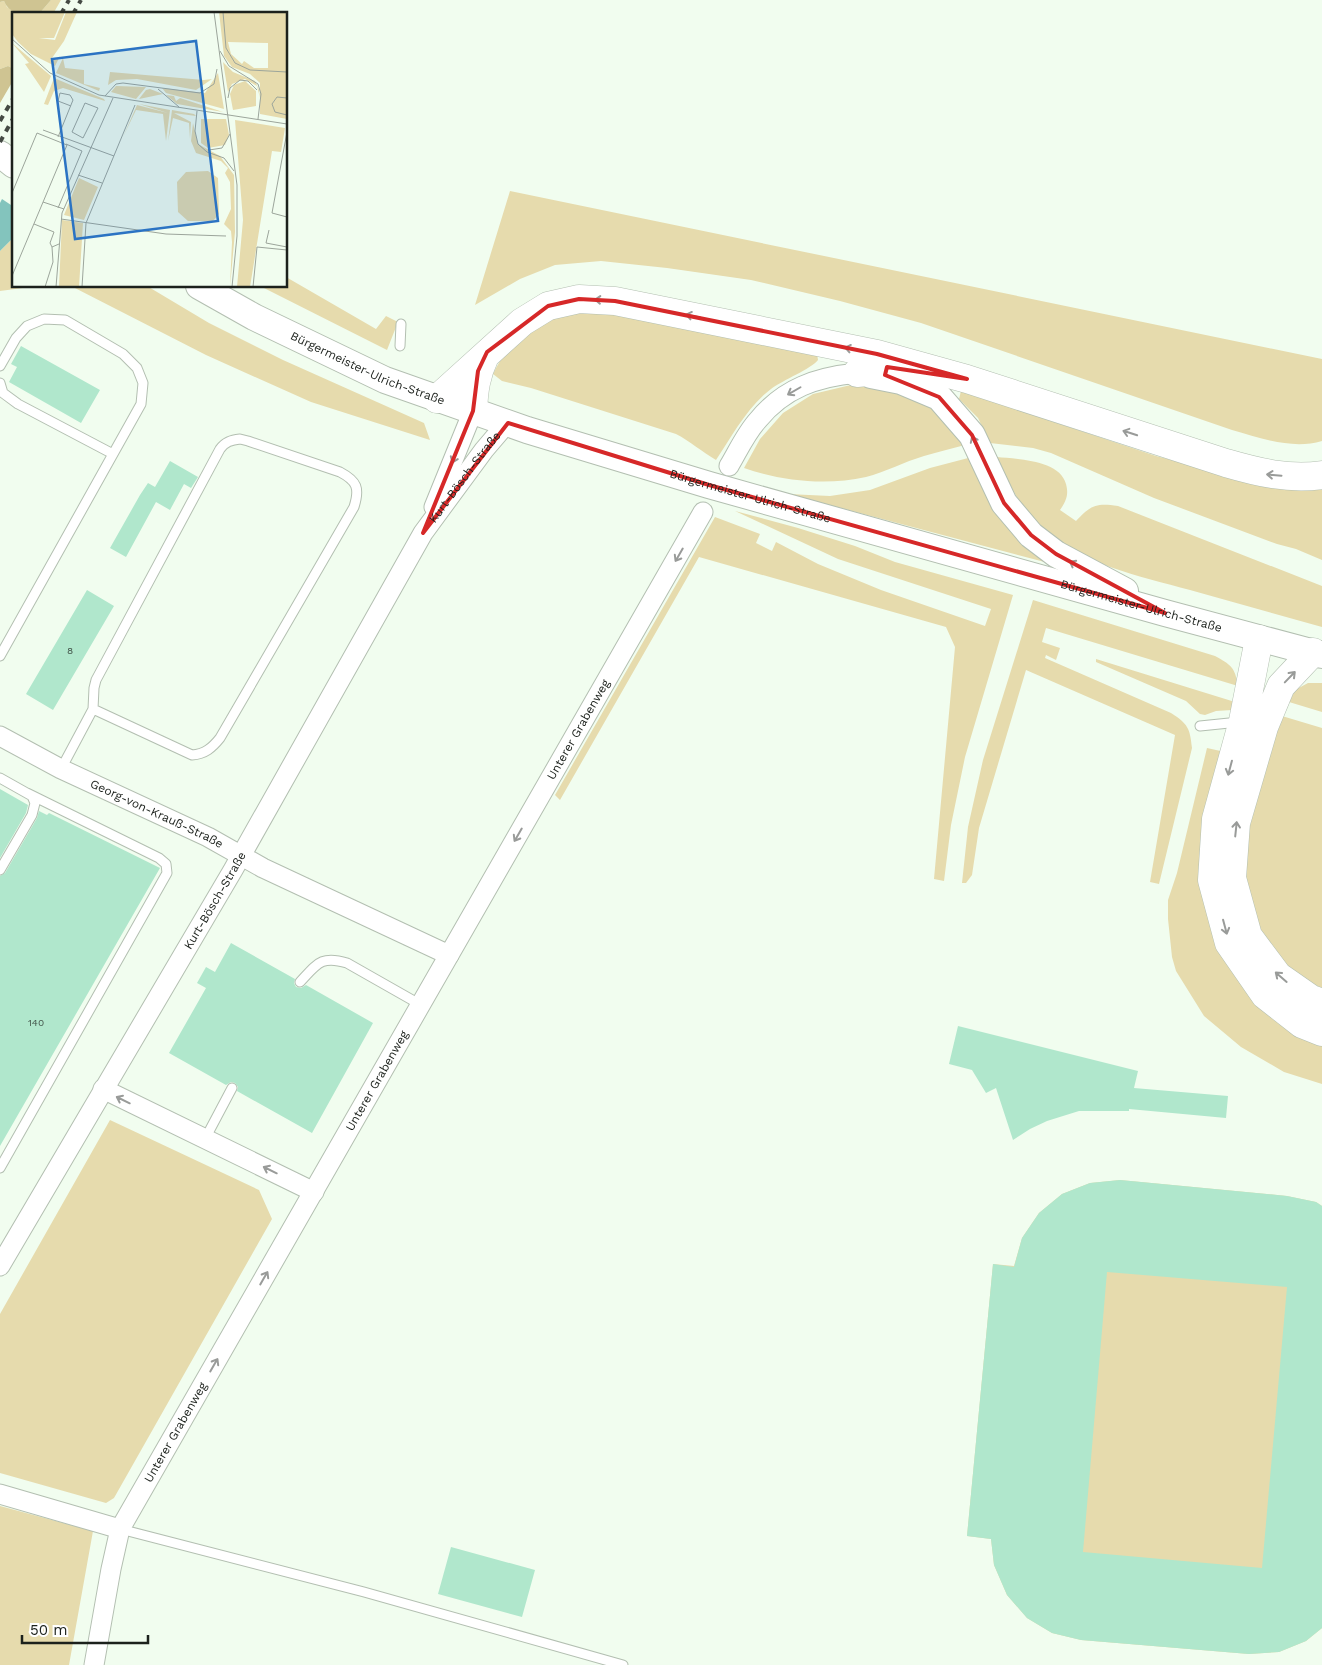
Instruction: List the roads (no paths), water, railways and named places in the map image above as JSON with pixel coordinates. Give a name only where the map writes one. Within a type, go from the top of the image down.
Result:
[{"type":"highway","points":[[437,399],[522,322],[548,306],[579,299],[616,301],[877,354],[967,379],[1226,463],[1266,474],[1307,477],[1322,475]]},
{"type":"highway","points":[[473,411],[478,371],[487,352]]},
{"type":"highway","points":[[857,372],[898,368],[967,379]]},
{"type":"highway","points":[[1259,639],[1243,721],[1216,820],[1212,880],[1229,943],[1264,995],[1302,1024],[1322,1032]]},
{"type":"highway","points":[[1318,654],[1281,686],[1264,727],[1236,823],[1232,878],[1248,936],[1278,976],[1312,999],[1322,1003]]},
{"type":"main road","points":[[0,154],[12,163]]},
{"type":"main road","name":"Bürgermeister-Ulrich-Straße","points":[[203,288],[254,317],[385,380],[508,423],[684,478],[1318,654]]},
{"type":"main road","points":[[857,372],[901,381],[940,397],[972,435],[1004,503],[1030,535],[1056,554],[1165,613]]},
{"type":"street","points":[[729,466],[757,420],[778,400],[811,381],[831,375],[857,372]]},
{"type":"street","name":"Kurt-Bösch-Straße","points":[[423,533],[473,411]]},
{"type":"street","name":"Kurt-Bösch-Straße","points":[[0,1266],[241,855],[423,533],[484,450],[508,423]]},
{"type":"street","name":"Unterer Grabenweg","points":[[94,1665],[120,1529],[703,512]]},
{"type":"street","name":"Georg-von-Krauß-Straße","points":[[0,736],[61,769],[208,837],[264,868],[449,955]]},
{"type":"street","points":[[103,1090],[314,1192]]},
{"type":"street","points":[[0,1494],[120,1529]]},
{"type":"lane","points":[[0,366],[16,338],[27,326],[44,319],[64,320],[123,354],[137,368],[142,383],[141,404],[0,656]]},
{"type":"lane","points":[[400,346],[401,324]]},
{"type":"lane","points":[[0,383],[3,393],[18,404],[113,454]]},
{"type":"lane","points":[[61,769],[93,709],[96,680],[223,445],[232,440],[248,441],[340,472],[355,483],[358,492],[354,507],[228,725],[220,738],[208,751],[192,755],[93,709]]},
{"type":"lane","points":[[1200,726],[1243,721]]},
{"type":"lane","points":[[0,778],[35,799],[34,808],[0,870]]},
{"type":"lane","points":[[0,1168],[167,873],[166,864],[159,858],[26,793]]},
{"type":"lane","points":[[300,982],[322,961],[337,960],[347,963],[421,1005]]},
{"type":"lane","points":[[205,1139],[232,1088]]},
{"type":"lane","points":[[120,1529],[364,1592],[622,1665]]},
{"type":"water","points":[[2,199],[12,206],[12,239],[0,251],[0,203]]},
{"type":"railway","points":[[62,12],[69,0]]},
{"type":"railway","points":[[74,12],[81,0]]},
{"type":"railway","points":[[0,121],[12,100]]},
{"type":"railway","points":[[0,142],[12,121]]}]
